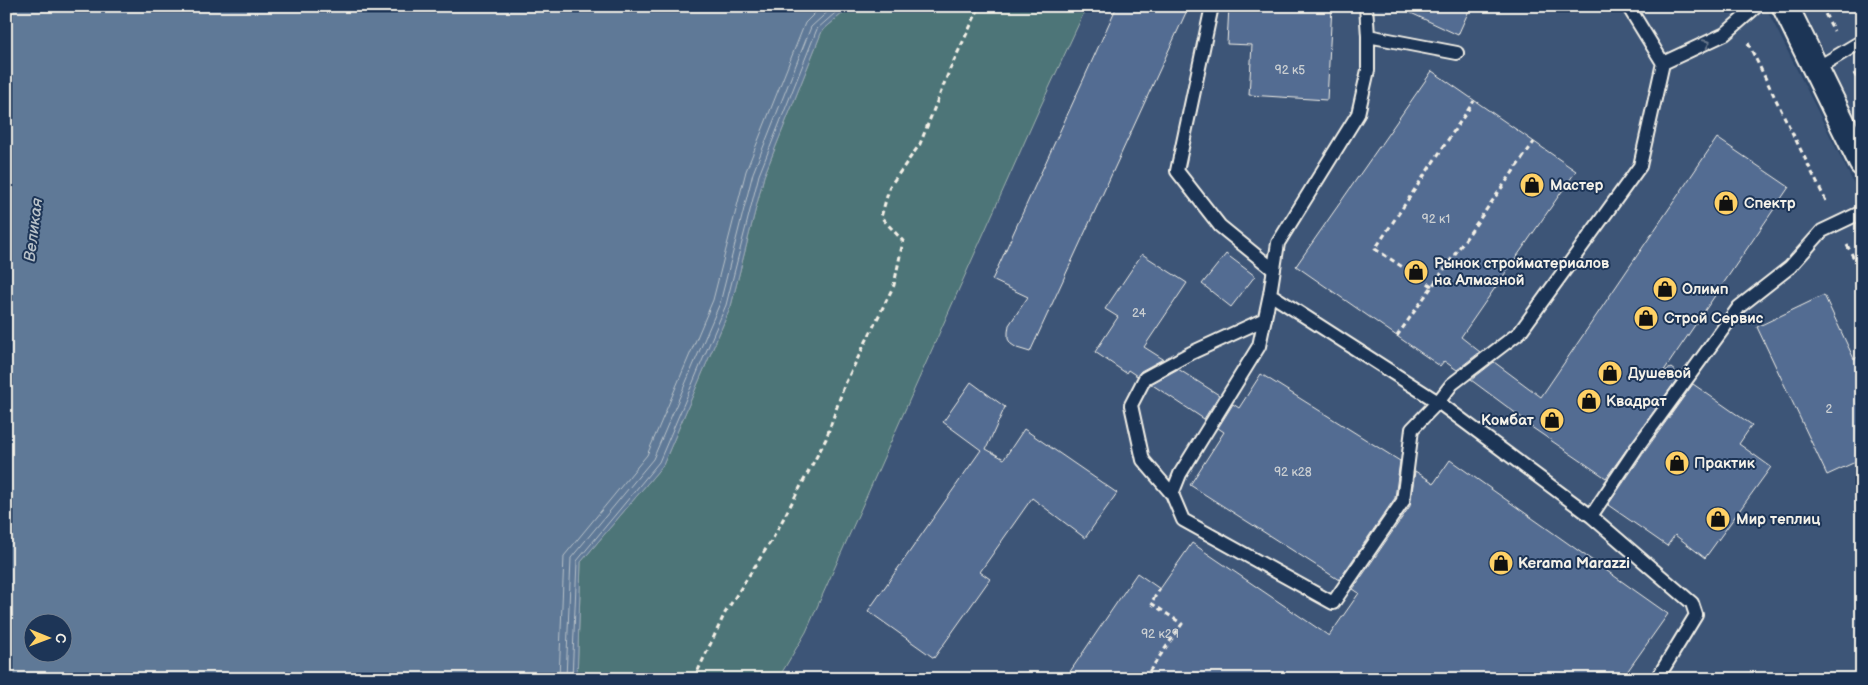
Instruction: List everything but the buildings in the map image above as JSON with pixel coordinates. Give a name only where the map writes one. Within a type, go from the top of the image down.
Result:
[{"type":"street","points":[[1785,6],[1862,163]]},
{"type":"lane","points":[[1212,6],[1177,171],[1220,226],[1274,270]]},
{"type":"lane","points":[[1172,494],[1180,474],[1259,346],[1278,242],[1358,114],[1368,70],[1366,6]]},
{"type":"lane","points":[[1265,319],[1191,353],[1145,378],[1131,405],[1143,460],[1172,494],[1183,520],[1333,603],[1403,501],[1412,429],[1452,384],[1520,332],[1640,166],[1663,64],[1628,6]]},
{"type":"lane","points":[[1663,64],[1725,34],[1757,6]]},
{"type":"lane","points":[[1368,36],[1458,53]]},
{"type":"lane","points":[[1817,68],[1862,41]]},
{"type":"lane","points":[[1591,516],[1638,446],[1739,307],[1790,267],[1822,231],[1862,212]]},
{"type":"lane","points":[[1270,294],[1438,402],[1591,516],[1692,603],[1696,616],[1657,679]]},
{"type":"path","points":[[694,679],[726,613],[773,538],[826,439],[844,386],[894,285],[903,241],[881,216],[890,186],[920,144],[950,69],[980,6]]},
{"type":"path","points":[[1748,42],[1831,211]]},
{"type":"path","points":[[1432,286],[1375,249],[1474,101]]},
{"type":"path","points":[[1396,336],[1534,142]]},
{"type":"path","points":[[1844,238],[1862,274]]},
{"type":"path","points":[[1144,679],[1182,624],[1151,603],[1160,589]]},
{"type":"shaded area","name":"Рынок стройматериалов на Алмазной","points":[[1087,6],[1765,6],[1862,200],[1862,679],[778,679],[806,632]]},
{"type":"shaded area","points":[[1802,6],[1862,6],[1862,130]]},
{"type":"green space","points":[[851,6],[1087,6],[806,632],[778,679],[577,679],[581,562],[663,465],[731,306],[764,176],[822,31]]},
{"type":"water","name":"Великая","points":[[6,6],[851,6],[822,31],[764,176],[731,306],[663,465],[581,562],[577,679],[6,679]]},
{"type":"place","name":"Мастер","points":[[1532,185]]},
{"type":"place","name":"Спектр","points":[[1726,203]]},
{"type":"place","name":"Рынок стройматериалов на Алмазной","points":[[1416,272]]},
{"type":"place","name":"Олимп","points":[[1665,289]]},
{"type":"place","name":"Строй Сервис","points":[[1646,318]]},
{"type":"place","name":"Душевой","points":[[1610,373]]},
{"type":"place","name":"Квадрат","points":[[1589,401]]},
{"type":"place","name":"Комбат","points":[[1552,420]]},
{"type":"place","name":"Практик","points":[[1677,463]]},
{"type":"place","name":"Мир теплиц","points":[[1718,519]]},
{"type":"place","name":"Kerama Marazzi","points":[[1501,563]]}]
